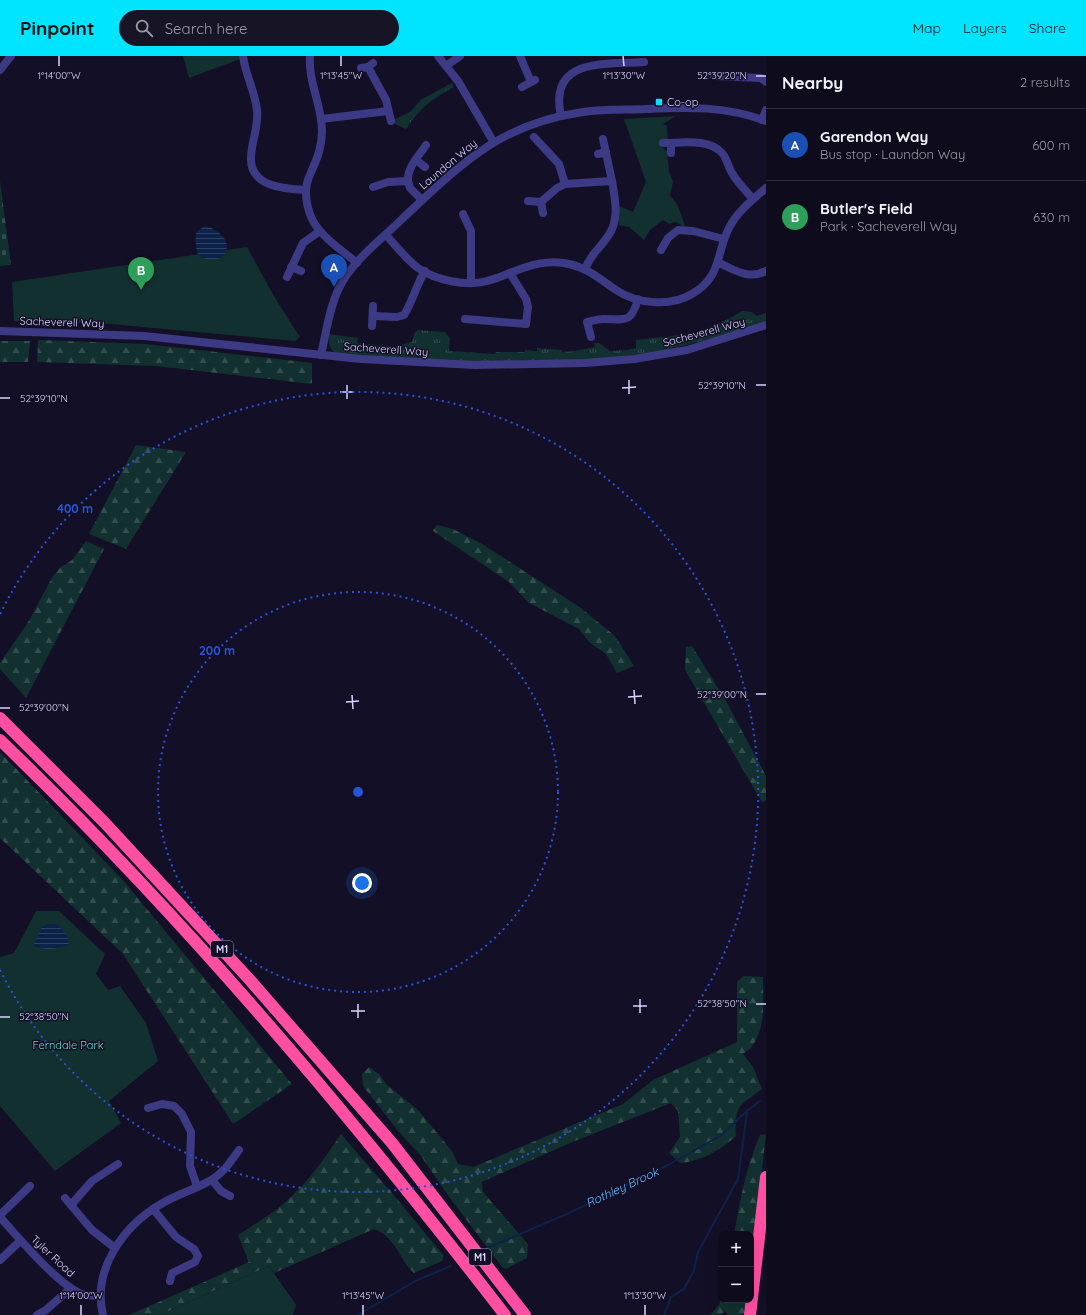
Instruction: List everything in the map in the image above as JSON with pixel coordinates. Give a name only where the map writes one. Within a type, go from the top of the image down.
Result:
[{"type":"highway","name":"M1","points":[[0,718],[104,822],[249,979],[392,1142],[524,1315]]},
{"type":"highway","name":"M1","points":[[0,740],[95,834],[238,989],[417,1201],[505,1315]]},
{"type":"highway","points":[[750,1315],[766,1177]]},
{"type":"street","points":[[0,70],[11,56]]},
{"type":"street","points":[[244,56],[258,120],[251,158],[252,166],[261,180],[268,185],[285,189],[306,190]]},
{"type":"street","points":[[310,56],[310,71],[321,119],[321,148],[306,190],[311,216],[320,231],[357,263]]},
{"type":"street","points":[[438,56],[458,81],[493,142]]},
{"type":"street","points":[[446,66],[460,56]]},
{"type":"street","points":[[520,56],[533,81],[522,87]]},
{"type":"street","points":[[561,116],[558,104],[560,88],[566,77],[572,71],[580,68],[602,65],[644,62]]},
{"type":"street","points":[[367,66],[386,100],[391,121]]},
{"type":"street","points":[[714,76],[761,78],[766,82]]},
{"type":"street","name":"Laundon Way","points":[[321,355],[333,302],[339,287],[357,263],[422,200],[467,160],[493,142],[533,123],[584,112],[691,107],[743,113],[764,120]]},
{"type":"street","points":[[764,120],[766,110]]},
{"type":"street","points":[[321,119],[388,111]]},
{"type":"street","points":[[534,137],[559,164],[565,184]]},
{"type":"street","points":[[585,269],[590,256],[614,227],[615,206],[612,181],[602,153],[602,139]]},
{"type":"street","points":[[671,153],[667,143],[708,144],[717,148],[723,154],[735,179],[753,199]]},
{"type":"street","points":[[533,150],[540,144]]},
{"type":"street","points":[[422,200],[410,188],[408,174],[426,145]]},
{"type":"street","points":[[416,160],[425,167]]},
{"type":"street","points":[[373,187],[388,182],[408,181]]},
{"type":"street","points":[[528,202],[541,202],[557,188],[565,184],[612,181]]},
{"type":"street","points":[[386,234],[418,268],[442,278],[471,283],[487,282],[539,263],[568,263],[585,269],[617,291],[638,299],[662,302],[682,299],[705,284],[719,263],[724,239],[732,222],[753,199],[766,188]]},
{"type":"street","points":[[541,202],[543,213]]},
{"type":"street","points":[[463,214],[475,230],[472,243],[471,283]]},
{"type":"street","points":[[661,250],[668,238],[678,230],[693,231],[724,239]]},
{"type":"street","points":[[287,277],[303,243],[320,231]]},
{"type":"street","points":[[719,263],[748,276],[758,275],[766,271]]},
{"type":"street","points":[[291,267],[301,271]]},
{"type":"street","points":[[373,316],[397,317],[404,315],[411,304],[418,281],[425,271]]},
{"type":"street","points":[[465,319],[526,324],[528,307],[526,299],[510,273]]},
{"type":"street","points":[[591,337],[587,322],[602,319],[620,320],[627,318],[634,312],[638,299]]},
{"type":"street","points":[[372,326],[374,306]]},
{"type":"street","name":"Sacheverell Way","points":[[0,331],[144,336],[392,362],[475,365],[610,361],[687,350],[766,325]]},
{"type":"street","points":[[148,1108],[162,1104],[174,1106],[182,1114],[191,1132],[190,1166],[197,1186]]},
{"type":"street","points":[[103,1315],[100,1296],[103,1274],[116,1248],[133,1227],[153,1209],[197,1186],[212,1180],[223,1171],[239,1150]]},
{"type":"street","points":[[71,1205],[92,1181],[118,1164]]},
{"type":"street","points":[[212,1180],[221,1191],[230,1196]]},
{"type":"street","points":[[0,1216],[30,1186]]},
{"type":"street","points":[[65,1198],[92,1230],[116,1248]]},
{"type":"street","points":[[153,1209],[176,1237],[194,1249],[198,1256],[195,1262],[172,1273],[170,1281]]},
{"type":"street","name":"Tyler Road","points":[[0,1216],[20,1240],[71,1288],[81,1293],[100,1296]]},
{"type":"street","points":[[0,1260],[20,1240]]},
{"type":"street","points":[[37,1315],[46,1310],[71,1288]]},
{"type":"green space","points":[[183,56],[239,56],[240,59],[189,78]]},
{"type":"green space","points":[[452,83],[454,87],[427,104],[406,129],[393,123],[393,120],[410,112],[422,99]]},
{"type":"green space","points":[[676,116],[663,124],[667,126],[668,140],[661,141],[661,147],[667,151],[669,171],[673,182],[670,195],[678,206],[685,226],[682,226],[676,222],[669,224],[663,220],[650,230],[644,240],[629,227],[619,225],[619,206],[633,212],[646,182],[624,119]]},
{"type":"green space","points":[[0,181],[11,265],[0,266]]},
{"type":"green space","points":[[247,247],[275,298],[300,337],[295,341],[110,324],[14,321],[12,282]]},
{"type":"green space","points":[[742,311],[752,312],[757,316],[766,313],[766,321],[683,346],[632,355],[574,361],[486,362],[358,356],[334,352],[330,348],[329,340],[329,334],[358,338],[357,343],[394,347],[412,342],[415,332],[418,330],[445,332],[450,338],[449,351],[495,354],[496,352],[525,352],[525,350],[537,351],[537,348],[562,350],[562,352],[595,347],[594,343],[599,343],[610,351],[628,350],[636,348],[636,340],[689,334],[689,339],[709,334],[708,328]]},
{"type":"green space","points":[[38,340],[146,344],[312,363],[312,384],[156,366],[37,362]]},
{"type":"green space","points":[[0,341],[30,341],[28,362],[0,362]]},
{"type":"green space","points":[[136,445],[186,452],[126,549],[89,534]]},
{"type":"green space","points":[[437,525],[453,529],[482,544],[581,608],[615,636],[634,666],[617,673],[606,654],[589,642],[579,629],[529,603],[509,582],[433,531]]},
{"type":"green space","points":[[86,541],[104,549],[26,698],[0,669],[0,663],[27,624],[53,576],[61,567],[72,560]]},
{"type":"green space","points":[[692,646],[726,701],[766,776],[766,801],[762,802],[685,670],[686,647]]},
{"type":"green space","points":[[0,752],[122,879],[292,1084],[233,1124],[123,954],[0,838]]},
{"type":"green space","name":"Ferndale Park","points":[[36,911],[59,911],[105,954],[96,974],[108,990],[120,986],[146,1023],[158,1061],[109,1101],[121,1123],[55,1171],[0,1106],[0,957],[14,953]]},
{"type":"green space","points":[[743,976],[763,977],[763,1012],[760,1030],[750,1049],[743,1054],[753,1067],[762,1089],[743,1104],[737,1112],[736,1136],[703,1158],[680,1163],[669,1153],[680,1137],[678,1111],[671,1103],[570,1143],[482,1182],[483,1192],[528,1244],[527,1258],[506,1269],[502,1267],[447,1194],[421,1156],[399,1132],[363,1086],[362,1074],[369,1067],[379,1074],[386,1084],[418,1110],[452,1151],[458,1164],[473,1167],[623,1104],[653,1080],[737,1042],[737,982]]},
{"type":"green space","points":[[341,1134],[444,1256],[442,1261],[414,1273],[392,1242],[381,1232],[374,1229],[274,1273],[269,1266],[160,1315],[129,1315],[249,1262],[238,1235],[274,1212],[287,1201],[313,1174]]},
{"type":"green space","points":[[766,1134],[754,1241],[754,1231],[735,1231],[747,1171],[760,1135]]},
{"type":"green space","points":[[269,1266],[296,1305],[293,1315],[160,1315]]},
{"type":"green space","points":[[720,1303],[746,1303],[744,1315],[728,1315],[725,1311],[721,1315],[710,1315]]},
{"type":"water","points":[[204,226],[215,230],[224,238],[227,248],[221,258],[206,259],[197,251],[196,233]]},
{"type":"water","points":[[48,924],[57,924],[67,936],[69,945],[51,949],[42,949],[33,946],[42,927]]},
{"type":"waterway","name":"Rothley Brook","points":[[664,1315],[671,1297],[684,1289],[694,1270],[698,1252],[738,1179],[747,1111],[760,1101]]},
{"type":"waterway","name":"Rothley Brook","points":[[487,1248],[567,1214],[668,1165],[720,1136],[747,1111]]},
{"type":"waterway","name":"Rothley Brook","points":[[358,1315],[415,1281],[451,1266]]},
{"type":"place","name":"Co-op","points":[[659,102]]},
{"type":"place","name":"Garendon Way","points":[[334,287]]},
{"type":"place","name":"Butler's Field","points":[[141,290]]}]
